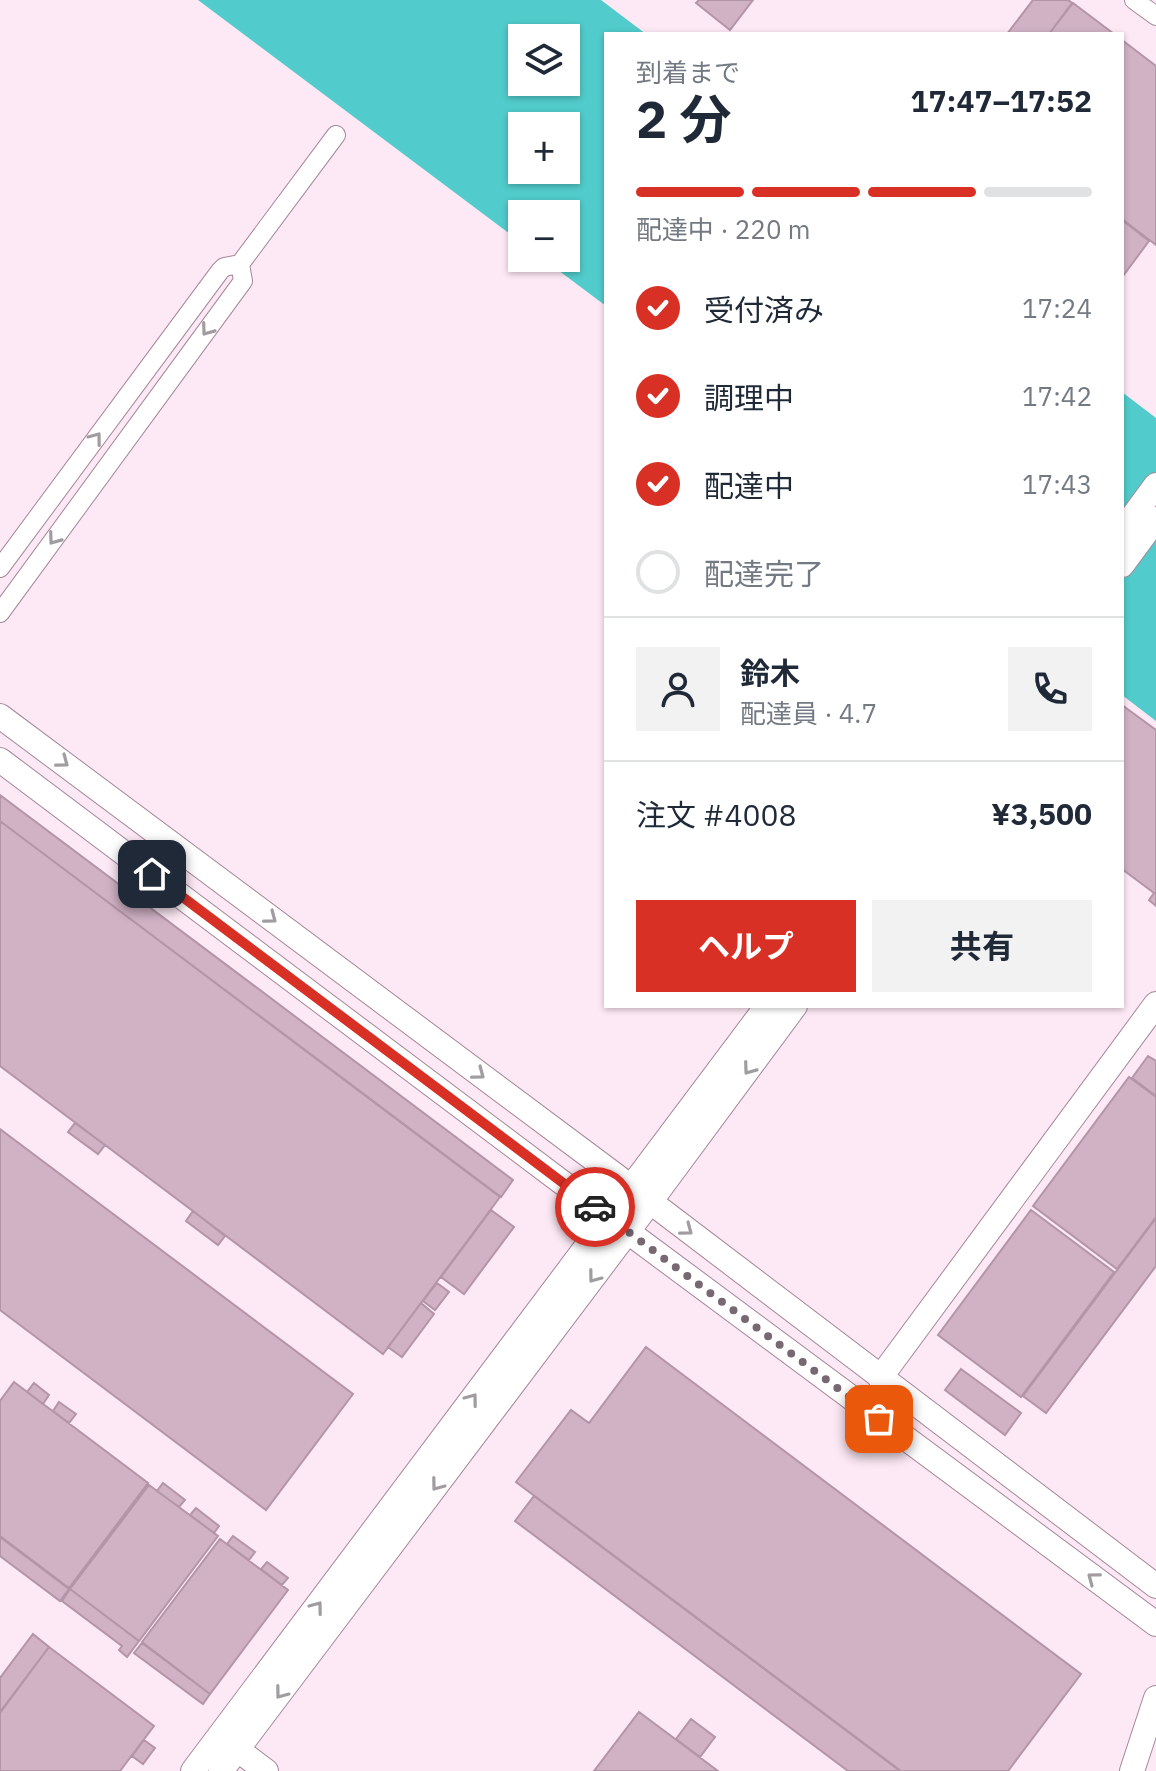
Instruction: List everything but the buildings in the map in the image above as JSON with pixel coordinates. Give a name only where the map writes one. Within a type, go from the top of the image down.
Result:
[{"type":"street","points":[[1134,0],[1156,16]]},
{"type":"street","points":[[0,568],[220,271],[224,267],[240,264],[336,135]]},
{"type":"street","points":[[0,613],[243,281],[240,264]]},
{"type":"street","points":[[1124,528],[1156,485]]},
{"type":"street","points":[[1124,562],[1156,519]]},
{"type":"street","points":[[0,716],[641,1195],[1156,1586]]},
{"type":"street","points":[[0,760],[1156,1624]]},
{"type":"street","points":[[880,1378],[1156,1004]]},
{"type":"street","points":[[641,1195],[766,1008]]},
{"type":"street","points":[[193,1771],[228,1743],[618,1224],[793,1008]]},
{"type":"street","points":[[1132,1771],[1156,1698]]},
{"type":"street","points":[[221,1771],[228,1743]]},
{"type":"street","points":[[228,1743],[266,1771]]},
{"type":"water","points":[[198,0],[601,0],[643,32],[604,32],[604,304],[561,272],[580,272],[580,200],[508,200],[508,232]]},
{"type":"water","points":[[1124,394],[1156,418],[1156,721],[1124,697]]},
{"type":"way so far","points":[[595,1207],[879,1419]]},
{"type":"route","points":[[152,874],[595,1207]]}]
